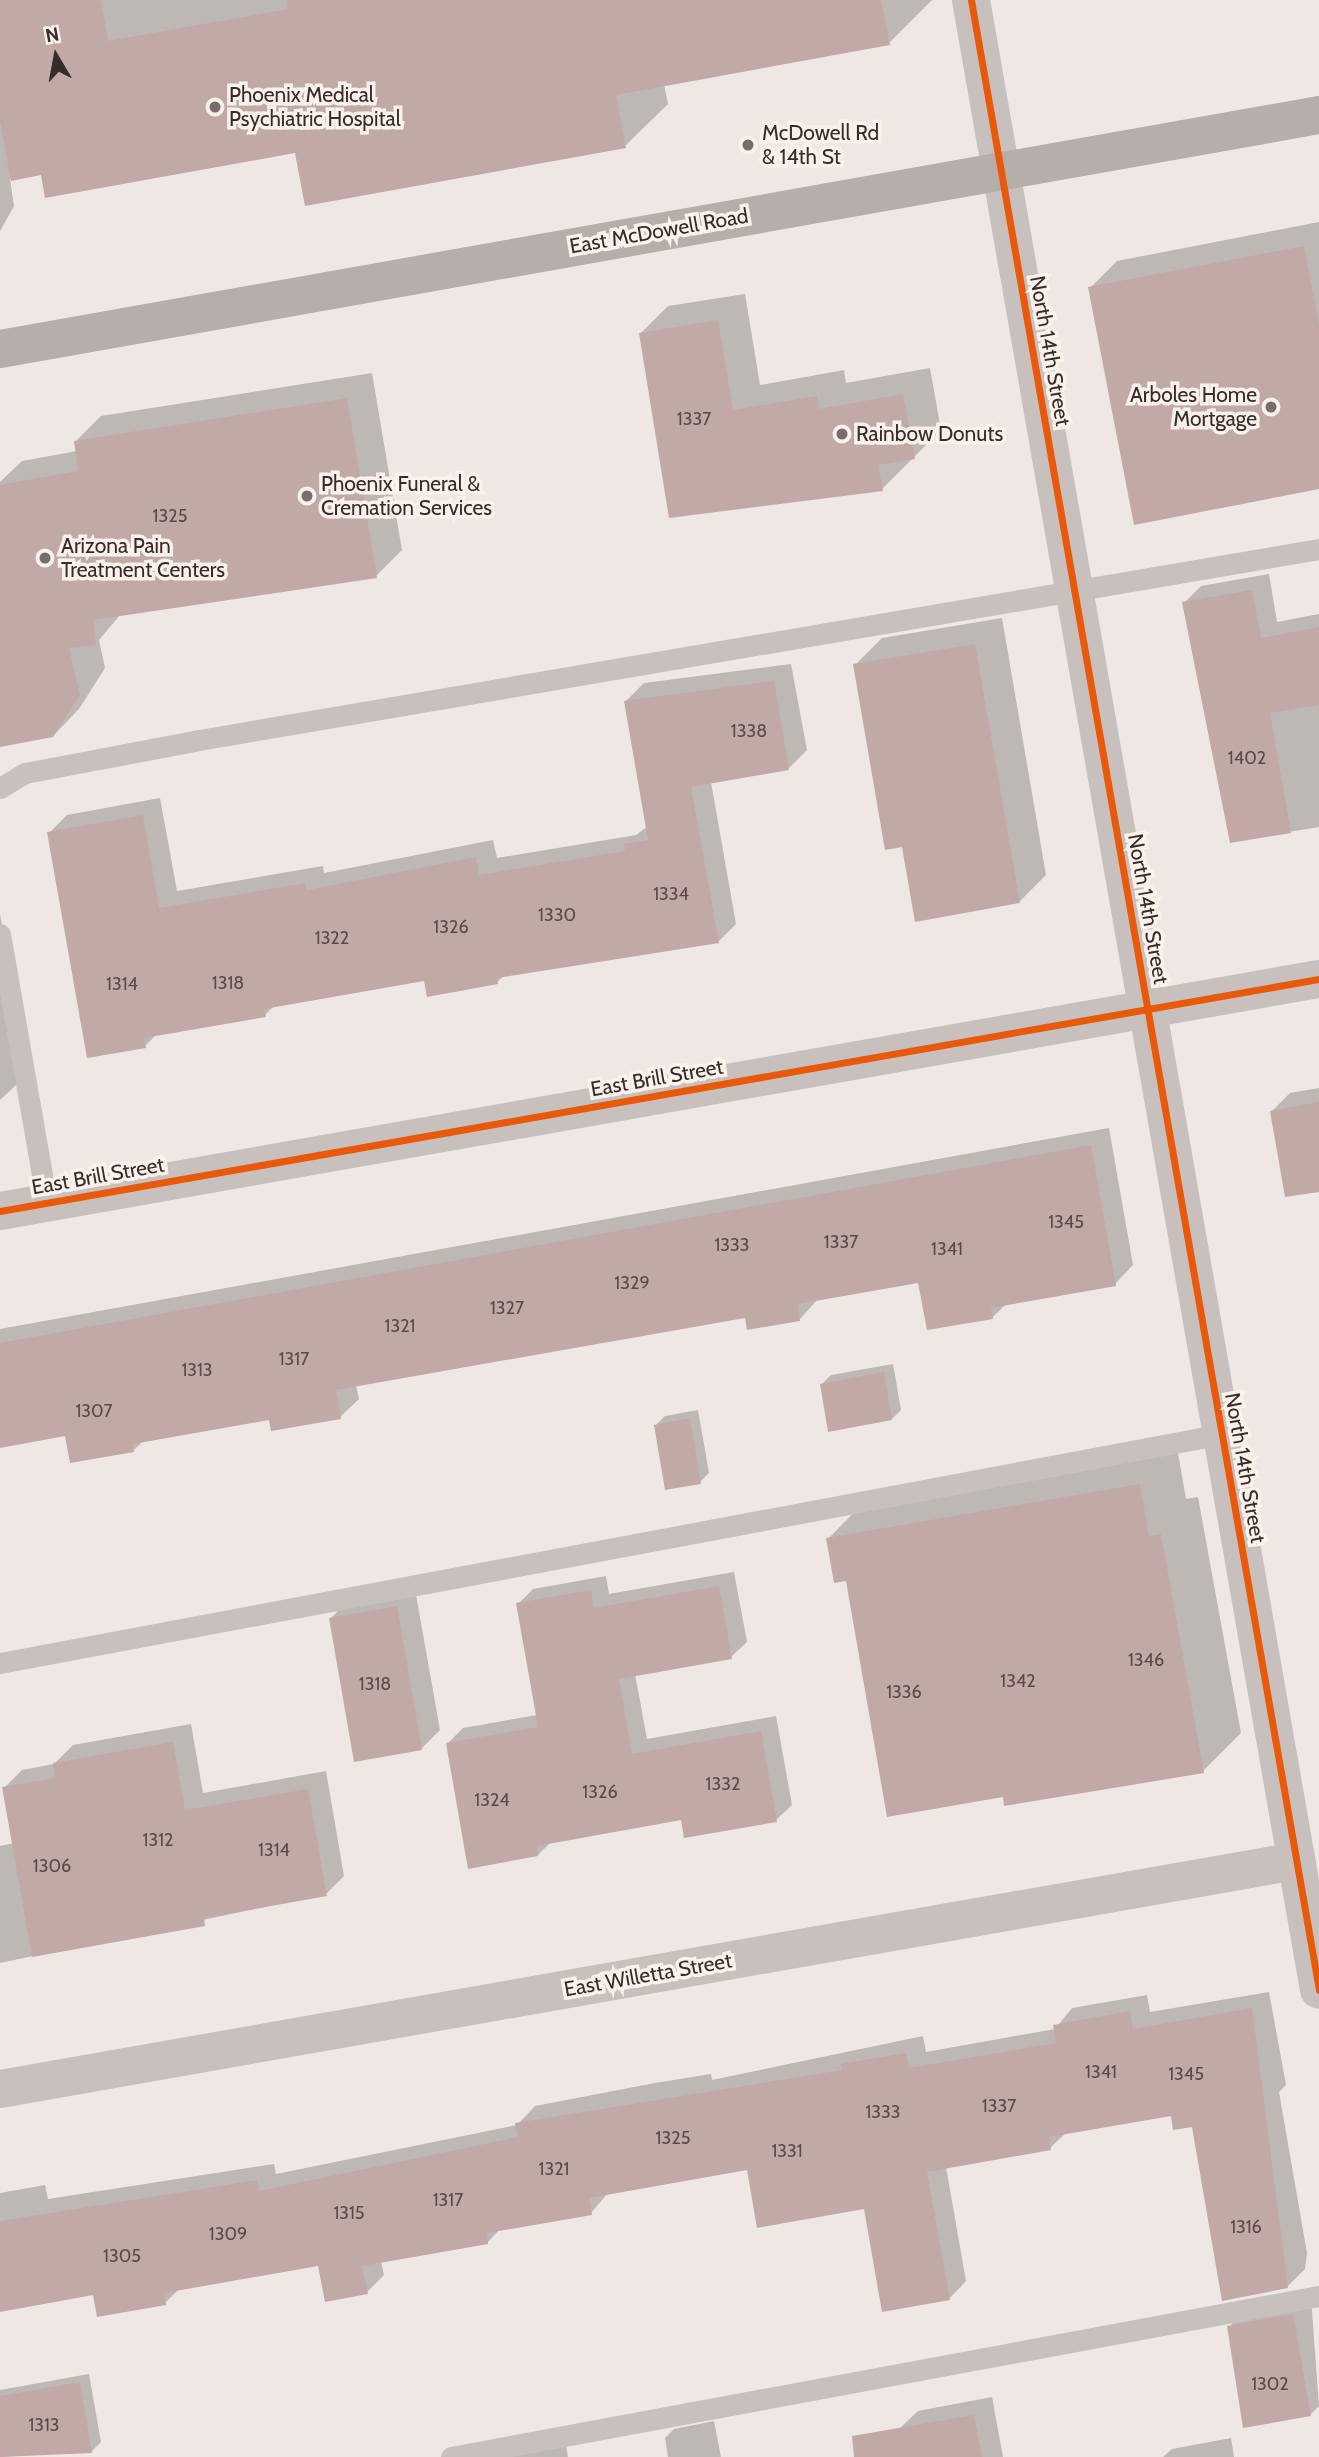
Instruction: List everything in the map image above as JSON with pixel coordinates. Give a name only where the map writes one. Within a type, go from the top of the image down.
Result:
[{"type":"main road","name":"East McDowell Road","points":[[0,349],[1319,115]]},
{"type":"street","name":"North 14th Street","points":[[971,0],[1319,1990]]},
{"type":"street","name":"East Brill Street","points":[[0,1211],[1319,979]]},
{"type":"street","name":"East Willetta Street","points":[[0,2089],[1296,1861]]},
{"type":"lane","points":[[0,789],[25,773],[199,740],[1076,594],[1319,549]]},
{"type":"lane","points":[[0,934],[47,1202]]},
{"type":"lane","points":[[0,1663],[1222,1434]]},
{"type":"lane","points":[[451,2457],[1319,2296]]},
{"type":"building","name":"Phoenix Medical Psychiatric Hospital","points":[[0,0],[101,0],[108,41],[288,9],[287,0],[881,0],[890,45],[616,95],[626,148],[305,206],[295,153],[45,198],[41,175],[11,181],[0,120]]},
{"type":"building","points":[[1304,246],[1319,325],[1319,489],[1134,525],[1088,287]]},
{"type":"building","points":[[718,320],[733,410],[817,396],[819,409],[903,394],[915,459],[878,465],[883,491],[669,518],[639,333]]},
{"type":"building","points":[[347,398],[377,578],[93,620],[96,645],[69,648],[80,695],[53,737],[0,747],[0,485],[78,471],[74,441]]},
{"type":"building","points":[[1252,590],[1261,638],[1319,627],[1319,705],[1270,713],[1291,833],[1230,843],[1182,602]]},
{"type":"building","points":[[975,644],[1020,903],[915,922],[902,847],[885,850],[853,664]]},
{"type":"building","points":[[774,681],[789,770],[691,787],[719,943],[497,978],[498,984],[427,997],[424,981],[264,1009],[266,1017],[144,1038],[146,1048],[87,1058],[47,832],[143,815],[159,908],[305,883],[307,890],[476,857],[479,875],[625,851],[624,844],[648,840],[624,701]]},
{"type":"building","points":[[1319,1102],[1319,1192],[1285,1197],[1270,1111]]},
{"type":"building","points":[[1091,1145],[1116,1286],[991,1308],[993,1319],[927,1330],[918,1283],[798,1304],[800,1321],[747,1330],[745,1318],[336,1390],[341,1419],[271,1431],[269,1420],[133,1444],[134,1452],[70,1463],[65,1436],[0,1448],[0,1343]]},
{"type":"building","points":[[884,1372],[892,1420],[828,1432],[820,1384]]},
{"type":"building","points":[[690,1418],[701,1484],[665,1490],[654,1425]]},
{"type":"building","points":[[1140,1484],[1149,1536],[1161,1534],[1204,1773],[1004,1806],[1003,1797],[887,1817],[846,1581],[834,1583],[826,1538]]},
{"type":"building","points":[[719,1586],[732,1659],[619,1679],[632,1754],[761,1731],[777,1822],[684,1838],[681,1820],[537,1846],[538,1856],[468,1869],[446,1743],[538,1727],[516,1603],[591,1590],[594,1608]]},
{"type":"building","points":[[397,1606],[422,1750],[354,1762],[329,1618]]},
{"type":"building","points":[[173,1742],[185,1810],[308,1789],[327,1896],[204,1918],[205,1926],[32,1957],[2,1787],[55,1778],[53,1763]]},
{"type":"building","points":[[1252,2008],[1288,2288],[1222,2301],[1192,2127],[1173,2130],[1171,2116],[1049,2137],[1051,2150],[927,2172],[950,2300],[882,2312],[864,2209],[757,2228],[747,2170],[589,2198],[592,2215],[487,2233],[488,2244],[362,2266],[368,2294],[325,2302],[318,2266],[164,2293],[166,2305],[97,2317],[93,2295],[0,2312],[0,2221],[257,2180],[259,2191],[518,2137],[515,2123],[842,2070],[841,2064],[906,2053],[909,2068],[1056,2043],[1053,2025],[1130,2011],[1133,2029]]},
{"type":"building","points":[[1293,2314],[1311,2416],[1243,2428],[1227,2326]]},
{"type":"building","points":[[80,2382],[92,2453],[0,2457],[0,2396]]},
{"type":"building","points":[[974,2415],[982,2457],[854,2457],[852,2436]]},
{"type":"cycle path","points":[[971,0],[1319,1990]]},
{"type":"cycle path","points":[[0,1211],[1319,979]]},
{"type":"place","name":"Phoenix Medical Psychiatric Hospital","points":[[215,107]]},
{"type":"place","name":"McDowell Rd & 14th St","points":[[748,145]]},
{"type":"place","name":"Arboles Home Mortgage","points":[[1271,407]]},
{"type":"place","name":"Rainbow Donuts","points":[[842,434]]},
{"type":"place","name":"Phoenix Funeral & Cremation Services","points":[[307,496]]},
{"type":"place","name":"Arizona Pain Treatment Centers","points":[[45,558]]}]
